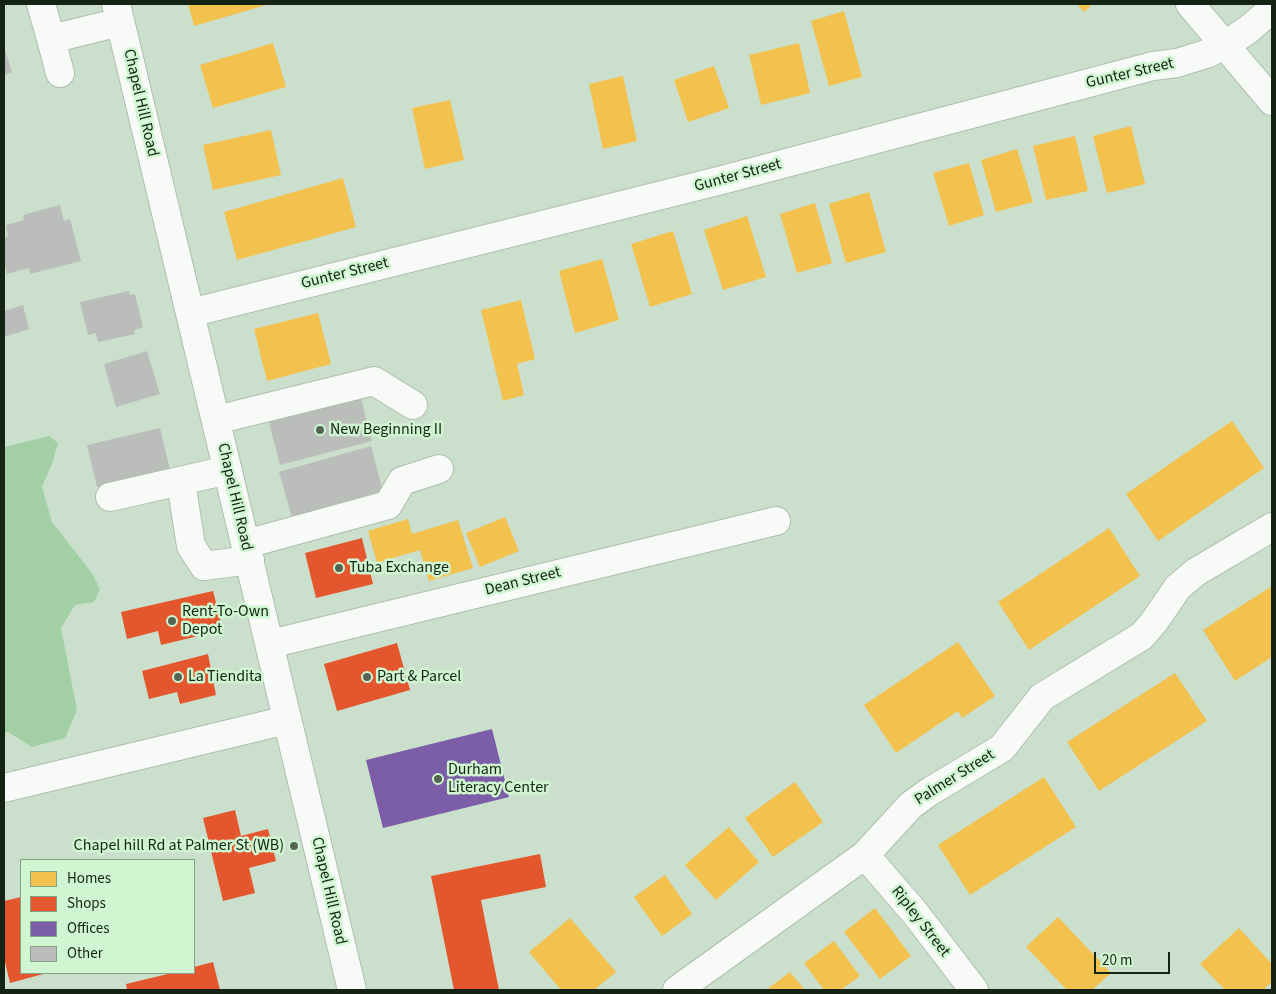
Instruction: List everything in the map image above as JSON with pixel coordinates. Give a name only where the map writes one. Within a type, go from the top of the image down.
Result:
[{"type":"street","points":[[41,4],[60,73]]},
{"type":"street","points":[[1190,4],[1272,101]]},
{"type":"street","name":"Gunter Street","points":[[190,312],[722,180],[1153,66],[1177,63],[1206,54],[1225,45],[1272,8]]},
{"type":"street","points":[[51,39],[118,13]]},
{"type":"street","name":"Chapel Hill Road","points":[[118,13],[352,990]]},
{"type":"street","points":[[216,420],[374,380],[414,405]]},
{"type":"street","points":[[181,482],[191,546],[204,566],[388,505],[402,481],[440,469]]},
{"type":"street","points":[[110,497],[228,470]]},
{"type":"street","name":"Dean Street","points":[[270,644],[776,521]]},
{"type":"street","name":"Palmer Street","points":[[677,990],[865,855],[911,805],[1002,748],[1042,697],[1147,631],[1178,587],[1191,576],[1272,526]]},
{"type":"street","points":[[4,788],[287,720]]},
{"type":"street","name":"Ripley Street","points":[[865,855],[915,913],[974,990]]},
{"type":"green space","points":[[49,436],[58,443],[42,487],[52,522],[92,573],[100,589],[94,602],[75,605],[61,628],[77,710],[65,738],[32,747],[8,732],[4,733],[4,447]]},
{"type":"building: Homes","points":[[188,4],[270,4],[194,26]]},
{"type":"building: Homes","points":[[1077,4],[1093,4],[1084,12]]},
{"type":"building: Homes","points":[[844,11],[862,77],[829,86],[811,21]]},
{"type":"building: Homes","points":[[273,43],[286,87],[213,108],[200,65]]},
{"type":"building: Homes","points":[[799,43],[810,93],[761,105],[749,55]]},
{"type":"building: Homes","points":[[714,66],[729,108],[688,122],[674,80]]},
{"type":"building: Homes","points":[[623,76],[637,141],[603,149],[589,84]]},
{"type":"building: Homes","points":[[450,100],[464,160],[425,169],[412,108]]},
{"type":"building: Homes","points":[[1131,126],[1145,184],[1107,193],[1093,136]]},
{"type":"building: Homes","points":[[271,130],[281,175],[213,190],[203,145]]},
{"type":"building: Homes","points":[[1075,136],[1088,191],[1046,200],[1033,146]]},
{"type":"building: Homes","points":[[1017,149],[1033,202],[996,212],[981,160]]},
{"type":"building: Homes","points":[[969,163],[984,215],[949,226],[933,173]]},
{"type":"building: Homes","points":[[343,178],[356,227],[237,260],[224,212]]},
{"type":"building: Homes","points":[[869,192],[886,252],[846,263],[829,204]]},
{"type":"building: Homes","points":[[815,203],[832,263],[797,273],[780,214]]},
{"type":"building: Homes","points":[[747,216],[766,277],[723,290],[704,230]]},
{"type":"building: Homes","points":[[673,231],[692,294],[650,307],[631,244]]},
{"type":"building: Homes","points":[[602,259],[619,320],[575,333],[559,271]]},
{"type":"building: Homes","points":[[521,300],[535,359],[517,364],[524,395],[503,401],[481,310]]},
{"type":"building: Homes","points":[[318,313],[331,364],[267,381],[254,329]]},
{"type":"building: Homes","points":[[1232,421],[1264,468],[1158,541],[1126,494]]},
{"type":"building: Homes","points":[[505,517],[519,551],[480,567],[466,533]]},
{"type":"building: Homes","points":[[408,519],[412,534],[458,520],[473,568],[429,581],[420,550],[377,563],[368,531]]},
{"type":"building: Homes","points":[[1109,528],[1140,576],[1029,650],[998,602]]},
{"type":"building: Homes","points":[[1272,586],[1272,657],[1235,681],[1203,630]]},
{"type":"building: Homes","points":[[958,642],[995,696],[962,718],[958,711],[896,753],[864,705]]},
{"type":"building: Homes","points":[[1175,673],[1207,721],[1099,791],[1067,742]]},
{"type":"building: Homes","points":[[1044,777],[1076,827],[970,895],[938,845]]},
{"type":"building: Homes","points":[[795,782],[823,822],[773,857],[745,818]]},
{"type":"building: Homes","points":[[729,827],[759,862],[716,900],[685,865]]},
{"type":"building: Homes","points":[[665,875],[692,914],[662,936],[634,897]]},
{"type":"building: Homes","points":[[875,908],[911,956],[880,979],[844,932]]},
{"type":"building: Homes","points":[[1058,917],[1111,973],[1092,990],[1067,990],[1026,947]]},
{"type":"building: Homes","points":[[570,918],[616,972],[594,990],[561,990],[529,952]]},
{"type":"building: Homes","points":[[1239,928],[1272,964],[1272,982],[1263,990],[1225,990],[1200,964]]},
{"type":"building: Homes","points":[[834,941],[860,976],[841,990],[824,990],[804,963]]},
{"type":"building: Homes","points":[[790,972],[805,990],[766,990]]},
{"type":"building: Shops","name":"Tuba Exchange","points":[[362,538],[373,584],[316,598],[305,553]]},
{"type":"building: Shops","name":"Rent-To-Own Depot","points":[[213,591],[223,630],[161,645],[158,631],[127,639],[121,612]]},
{"type":"building: Shops","name":"Part & Parcel","points":[[397,643],[410,690],[337,711],[324,664]]},
{"type":"building: Shops","name":"La Tiendita","points":[[208,654],[216,695],[180,704],[177,692],[149,699],[142,671]]},
{"type":"building: Shops","points":[[235,810],[241,836],[268,829],[276,861],[249,868],[255,893],[223,901],[203,818]]},
{"type":"building: Shops","points":[[540,854],[546,887],[481,900],[499,990],[454,990],[431,876]]},
{"type":"building: Shops","points":[[20,897],[20,974],[43,974],[10,983],[4,958],[4,901]]},
{"type":"building: Shops","points":[[213,962],[220,990],[127,990],[126,984],[168,974],[195,974],[195,967]]},
{"type":"building: Offices","name":"Durham Literacy Center","points":[[492,729],[509,797],[383,828],[366,760]]},
{"type":"building: Other","points":[[4,47],[12,72],[4,75]]},
{"type":"building: Other","points":[[60,205],[64,221],[70,219],[81,261],[30,274],[29,268],[7,274],[4,261],[4,238],[8,236],[6,225],[24,220],[23,215]]},
{"type":"building: Other","points":[[129,291],[130,295],[135,294],[143,327],[134,330],[135,334],[98,342],[96,333],[88,335],[80,302]]},
{"type":"building: Other","points":[[23,305],[29,329],[4,337],[4,311]]},
{"type":"building: Other","points":[[147,351],[160,394],[116,407],[104,364]]},
{"type":"building: Other","name":"New Beginning II","points":[[360,395],[372,441],[280,465],[268,419]]},
{"type":"building: Other","points":[[160,428],[170,470],[97,487],[87,445]]},
{"type":"building: Other","points":[[371,446],[384,495],[293,521],[279,472]]},
{"type":"place","name":"New Beginning II","points":[[320,430]]},
{"type":"place","name":"Tuba Exchange","points":[[339,568]]},
{"type":"place","name":"Rent-To-Own Depot","points":[[172,621]]},
{"type":"place","name":"La Tiendita","points":[[178,677]]},
{"type":"place","name":"Part & Parcel","points":[[367,677]]},
{"type":"place","name":"Durham Literacy Center","points":[[438,779]]},
{"type":"place","name":"Chapel hill Rd at Palmer St (WB)","points":[[294,846]]}]
